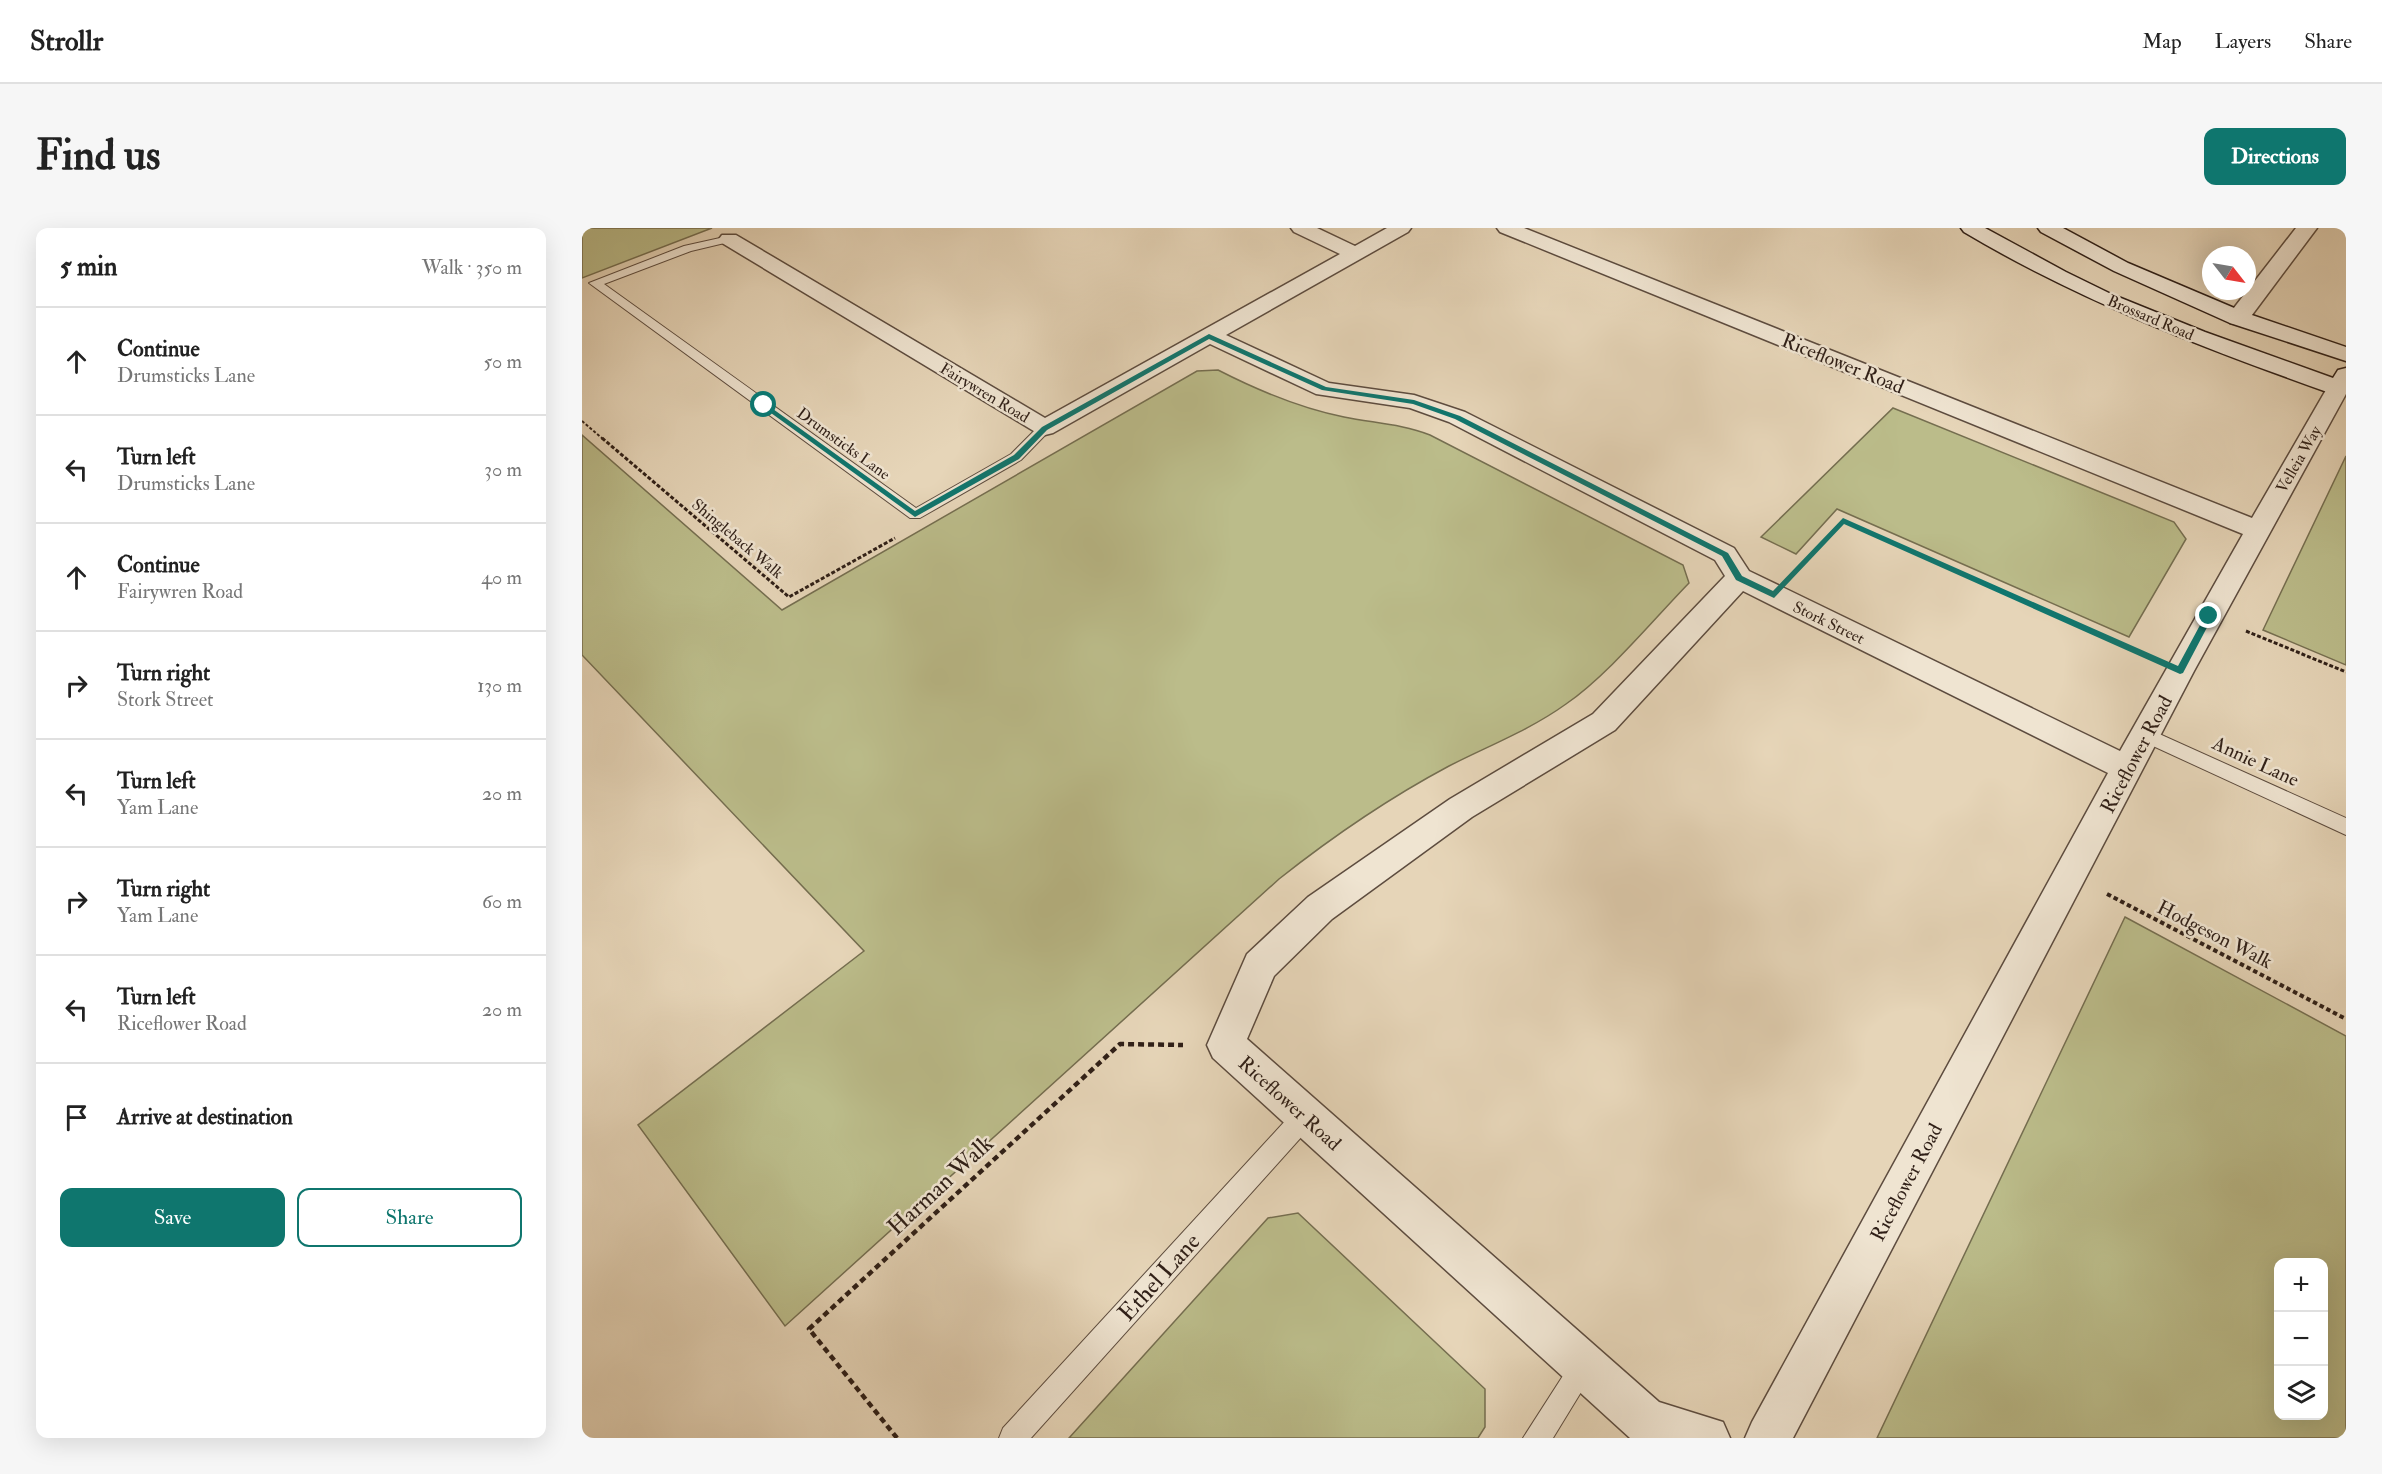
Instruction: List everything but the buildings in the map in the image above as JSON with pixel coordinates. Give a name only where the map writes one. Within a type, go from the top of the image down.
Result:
[{"type":"street","points":[[1301,228],[1356,254]]},
{"type":"street","name":"Fairywren Road","points":[[738,235],[1045,428],[1401,228]]},
{"type":"street","name":"Riceflower Road","points":[[1507,228],[2258,530],[2209,616],[1768,1438]]},
{"type":"street","name":"Brossard Road","points":[[1971,228],[2081,287],[2220,346],[2342,382]]},
{"type":"street","name":"Brossard Road","points":[[2048,228],[2121,267],[2238,318],[2346,354]]},
{"type":"street","points":[[2238,318],[2290,247],[2307,228]]},
{"type":"street","points":[[1209,336],[1324,389],[1414,402],[1457,417],[1725,554],[1739,578]]},
{"type":"street","name":"Velleia Way","points":[[2258,530],[2342,382]]},
{"type":"street","name":"Riceflower Road","points":[[1707,1438],[1647,1422],[1226,1045],[1260,965],[1320,908],[1461,808],[1605,722],[1739,578]]},
{"type":"street","name":"Stork Street","points":[[1739,578],[2128,769]]},
{"type":"lane","name":"Drumsticks Lane","points":[[738,235],[688,248],[595,283],[915,515]]},
{"type":"lane","points":[[915,515],[1016,457],[1045,428]]},
{"type":"lane","name":"Annie Lane","points":[[2146,735],[2346,827]]},
{"type":"lane","name":"Ethel Lane","points":[[1012,1438],[1305,1116]]},
{"type":"lane","points":[[1537,1438],[1584,1366]]},
{"type":"path","name":"Shingleback Walk","points":[[582,422],[789,597],[900,535],[915,515]]},
{"type":"path","points":[[1774,595],[1843,521],[2180,671]]},
{"type":"path","points":[[2209,616],[2346,672]]},
{"type":"path","name":"Hodgeson Walk","points":[[2071,876],[2346,1019]]},
{"type":"path","name":"Harman Walk","points":[[897,1438],[809,1329],[1120,1044],[1226,1045]]},
{"type":"green space","points":[[582,228],[712,228],[582,278]]},
{"type":"green space","points":[[1218,370],[1264,392],[1311,409],[1409,428],[1430,435],[1683,565],[1689,583],[1614,663],[1566,704],[1523,730],[1449,766],[1405,791],[1340,833],[1279,879],[785,1326],[638,1125],[864,951],[582,655],[582,435],[782,610],[1197,371]]},
{"type":"green space","points":[[1893,408],[2174,522],[2186,539],[2129,637],[1837,509],[1796,554],[1761,537]]},
{"type":"green space","points":[[2346,456],[2346,665],[2263,630]]},
{"type":"green space","points":[[2125,917],[2346,1036],[2346,1438],[1877,1438]]},
{"type":"green space","points":[[1298,1213],[1485,1389],[1485,1427],[1478,1438],[1069,1438],[1268,1218]]},
{"type":"route","points":[[764,405],[915,515],[1016,457],[1045,428],[1209,336],[1276,369],[1324,389],[1414,402],[1457,417],[1725,554],[1739,578],[1774,595],[1843,521],[2180,671],[2209,616]]}]
